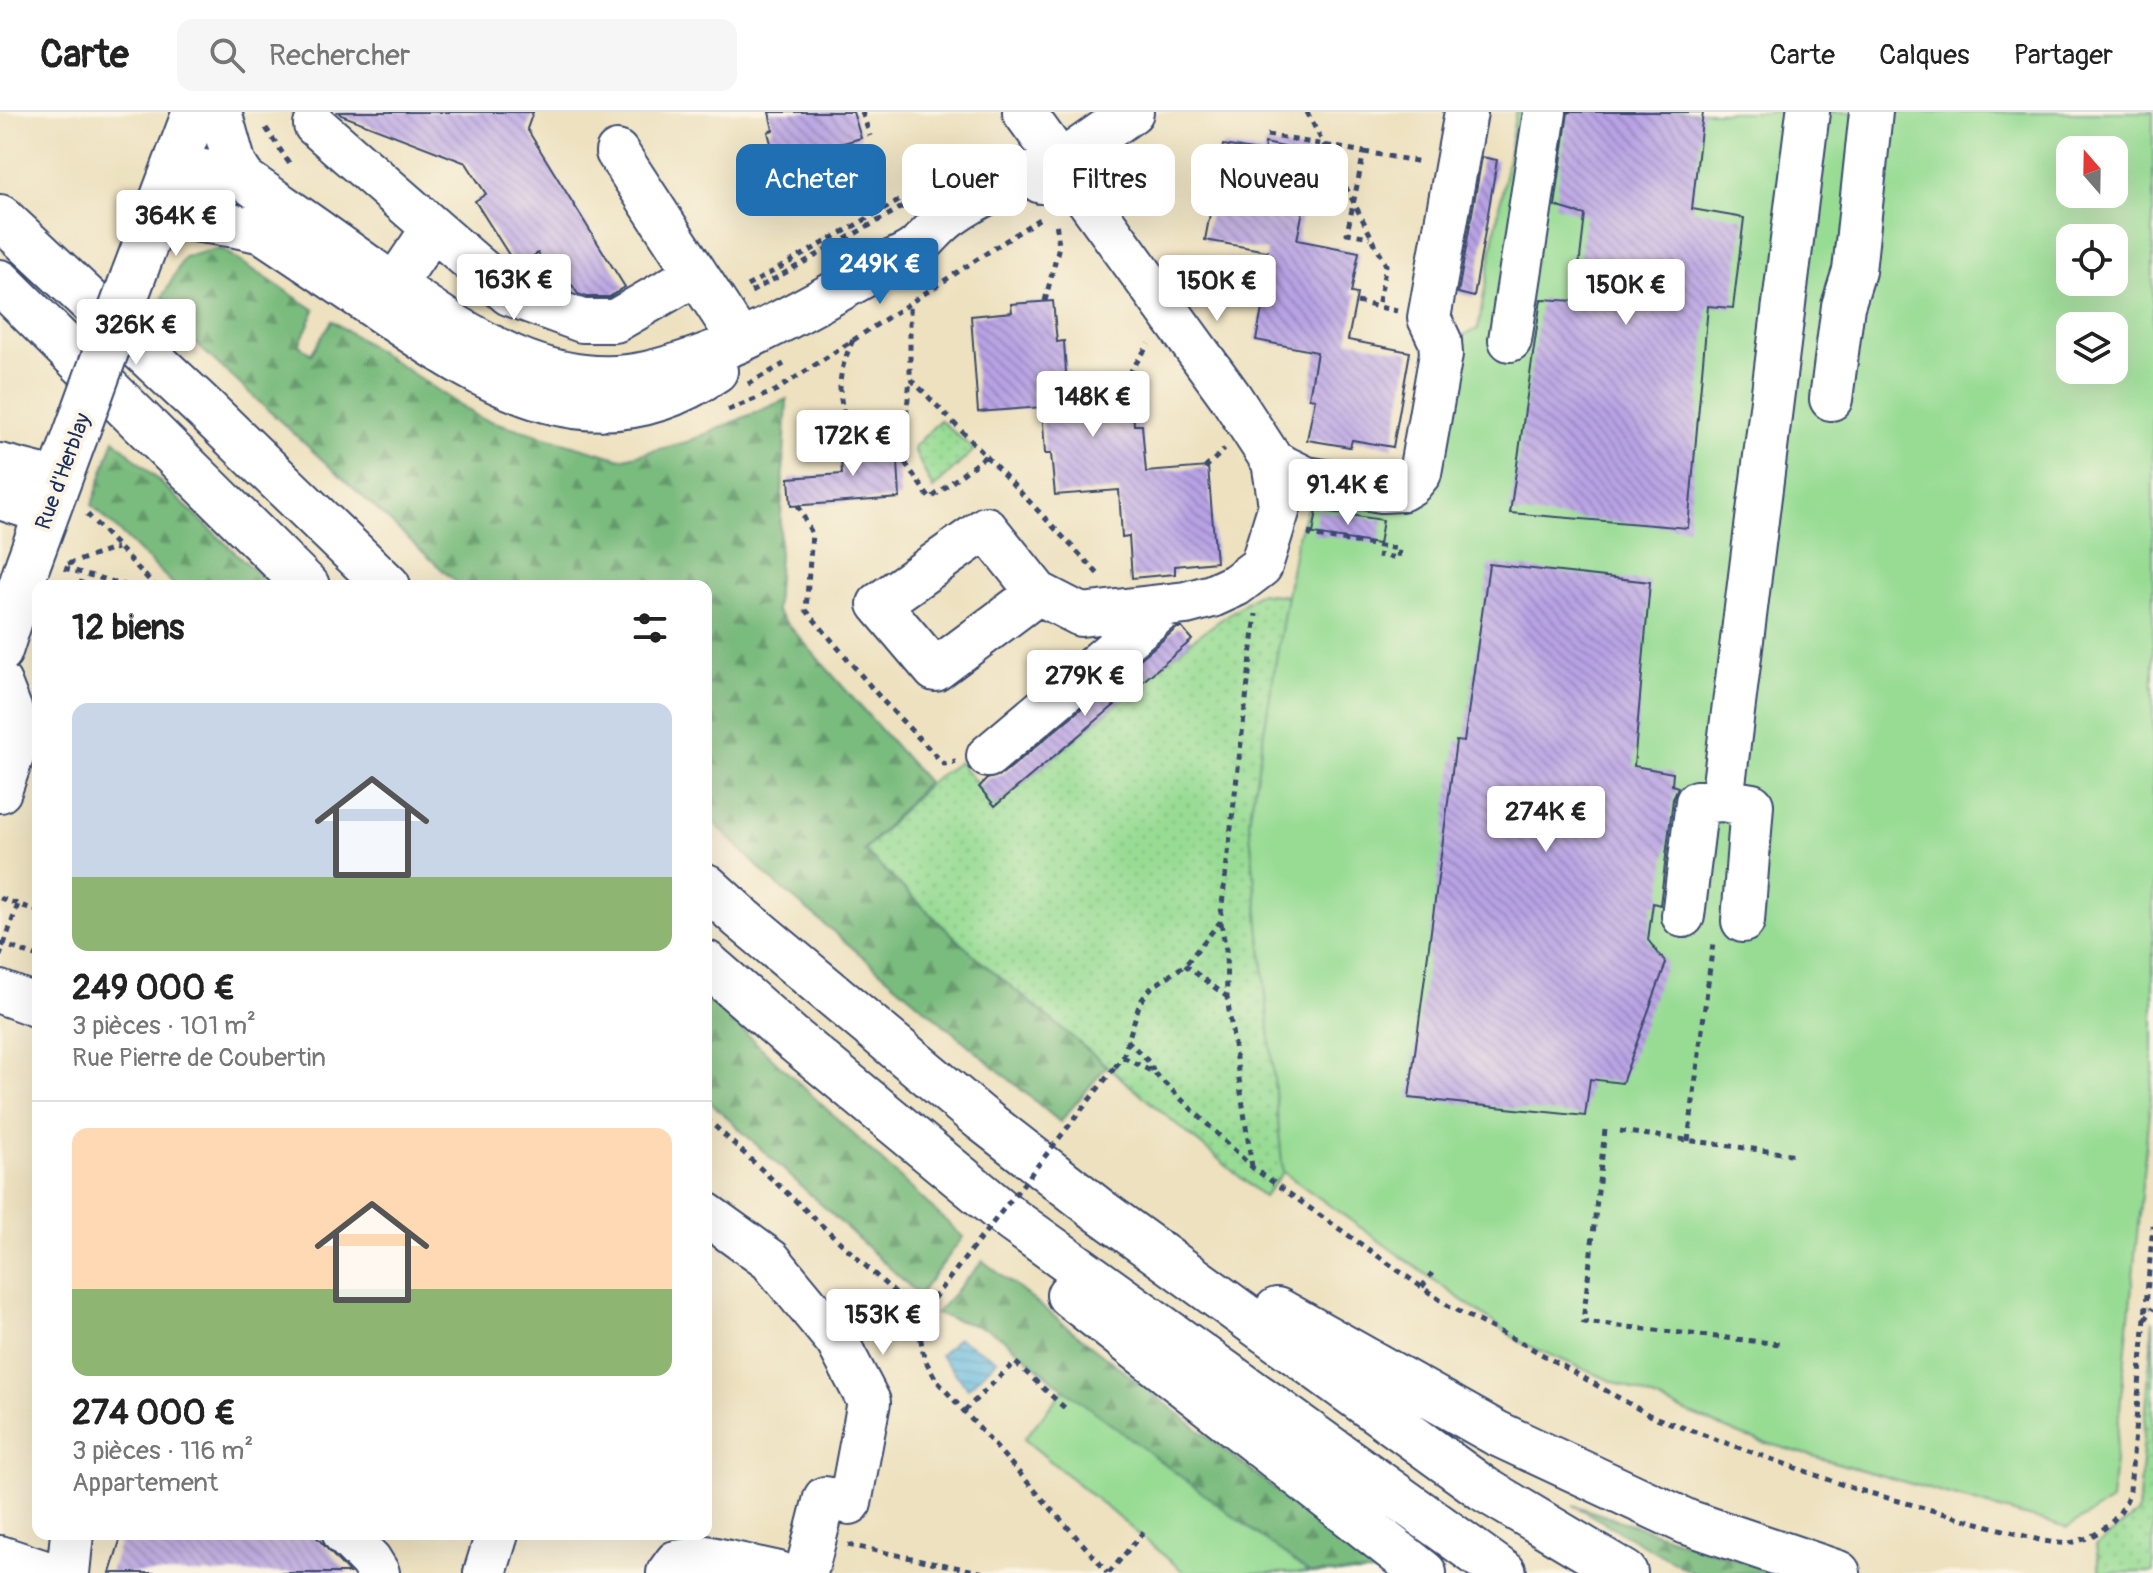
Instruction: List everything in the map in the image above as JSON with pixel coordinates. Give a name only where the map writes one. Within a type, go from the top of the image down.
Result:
[{"type":"main road","name":"Rue d'Herblay","points":[[0,651],[62,500],[76,434],[195,112]]},
{"type":"main road","points":[[0,217],[382,580]]},
{"type":"main road","points":[[0,282],[301,580]]},
{"type":"main road","points":[[712,891],[983,1120],[1100,1211],[1484,1489],[1625,1573]]},
{"type":"main road","points":[[712,968],[1012,1220],[1504,1573]]},
{"type":"main road","points":[[1100,1211],[1496,1433],[1687,1522],[1838,1573]]},
{"type":"main road","points":[[1012,1220],[1068,1294],[1424,1573]]},
{"type":"street","points":[[220,112],[235,165],[244,179],[466,367],[497,384],[554,403],[612,409],[644,405],[671,396],[703,380],[814,304]]},
{"type":"street","points":[[1024,112],[1046,144]]},
{"type":"street","points":[[1086,144],[1132,112]]},
{"type":"street","points":[[1273,462],[1306,478],[1382,491],[1401,490],[1420,473],[1441,354],[1440,341],[1429,318],[1466,112]]},
{"type":"street","points":[[1510,340],[1545,112]]},
{"type":"street","points":[[1722,800],[1808,112]]},
{"type":"street","points":[[1831,399],[1843,306],[1854,271],[1871,112]]},
{"type":"street","points":[[315,125],[509,294],[582,321],[615,321],[696,274]]},
{"type":"street","points":[[617,152],[739,339]]},
{"type":"street","points":[[175,167],[244,179]]},
{"type":"street","points":[[156,215],[263,232],[386,297],[446,320],[511,357],[543,369],[586,376],[646,373],[717,350],[814,304],[914,250],[946,219],[980,198],[1013,179],[1043,169]]},
{"type":"street","points":[[1038,593],[1081,615],[1212,596],[1236,585],[1261,566],[1280,505],[1273,462],[1230,396],[1098,216]]},
{"type":"street","points":[[386,297],[433,228]]},
{"type":"street","points":[[0,465],[62,500]]},
{"type":"street","points":[[0,498],[62,500]]},
{"type":"street","points":[[988,756],[1149,607]]},
{"type":"street","points":[[0,683],[20,734],[0,791]]},
{"type":"street","points":[[1722,800],[1752,805],[1714,923],[1697,802],[1722,800]]},
{"type":"street","points":[[0,992],[32,1004]]},
{"type":"street","points":[[712,1218],[770,1260],[837,1341],[869,1402],[850,1503],[825,1498],[811,1556]]},
{"type":"street","points":[[68,1573],[71,1540]]},
{"type":"street","points":[[350,1540],[378,1573]]},
{"type":"street","points":[[485,1573],[495,1540]]},
{"type":"street","points":[[0,1557],[48,1573]]},
{"type":"street","points":[[668,1573],[676,1562],[706,1557],[779,1573]]},
{"type":"path","points":[[862,112],[870,136]]},
{"type":"path","points":[[1307,112],[1325,144]]},
{"type":"path","points":[[263,121],[295,171]]},
{"type":"path","points":[[1267,135],[1315,144]]},
{"type":"path","points":[[1348,149],[1456,167]]},
{"type":"path","points":[[1364,152],[1347,233],[1371,237]]},
{"type":"path","points":[[1348,191],[1386,265],[1378,306]]},
{"type":"path","points":[[1045,301],[1059,246],[1056,216]]},
{"type":"path","points":[[910,303],[910,378],[904,439],[906,464],[930,499],[986,456]]},
{"type":"path","points":[[854,339],[841,367],[840,406],[855,443],[904,439]]},
{"type":"path","points":[[910,378],[986,456],[1149,607]]},
{"type":"path","points":[[62,500],[149,580]]},
{"type":"path","points":[[798,505],[812,534],[806,610],[883,701],[944,764],[988,756]]},
{"type":"path","points":[[1277,517],[1311,526],[1310,535],[1399,549],[1398,558],[1377,555]]},
{"type":"path","points":[[54,574],[61,567],[117,548]]},
{"type":"path","points":[[1253,1168],[1227,997],[1226,950],[1220,922],[1261,566]]},
{"type":"path","points":[[82,580],[84,575],[104,580]]},
{"type":"path","points":[[0,898],[32,909]]},
{"type":"path","points":[[0,956],[18,904]]},
{"type":"path","points":[[917,1317],[1123,1057],[1140,1002],[1151,988],[1185,965],[1220,922]]},
{"type":"path","points":[[1688,1141],[1714,923]]},
{"type":"path","points":[[2,943],[32,955]]},
{"type":"path","points":[[1185,965],[1227,997]]},
{"type":"path","points":[[1127,1040],[1151,1064],[1153,1072]]},
{"type":"path","points":[[1123,1057],[1153,1072],[1253,1168],[1450,1307],[1522,1343],[1651,1416],[1852,1488],[2043,1541],[2068,1544],[2100,1532],[2118,1518],[2126,1505],[2130,1490],[2153,1225]]},
{"type":"path","points":[[712,1124],[909,1306],[917,1317],[924,1358],[937,1381],[1108,1573],[1144,1531]]},
{"type":"path","points":[[1605,1130],[1583,1322],[1780,1344]]},
{"type":"path","points":[[1620,1131],[1797,1155]]},
{"type":"path","points":[[1422,1287],[1432,1273]]},
{"type":"path","points":[[2144,1321],[2153,1308]]},
{"type":"path","points":[[964,1411],[1015,1362],[1067,1410]]},
{"type":"path","points":[[811,1556],[985,1573]]},
{"type":"green space","points":[[1516,112],[2153,112],[2153,1072],[2111,1501],[2067,1528],[1745,1437],[1522,1343],[1283,1172],[1249,821],[1296,542],[1313,490],[1427,501],[1438,470],[1463,335],[1478,329]]},
{"type":"green space","points":[[220,248],[315,310],[299,345],[311,354],[332,321],[480,418],[621,459],[687,442],[787,399],[776,611],[927,782],[864,851],[979,960],[1107,1066],[1060,1122],[768,877],[712,820],[712,580],[453,580],[157,308],[184,257]]},
{"type":"green space","points":[[940,420],[974,450],[933,489],[913,448]]},
{"type":"green space","points":[[114,439],[265,580],[169,580],[92,505]]},
{"type":"green space","points":[[1259,593],[1287,596],[1249,821],[1283,1172],[1264,1197],[979,960],[864,851],[930,782],[959,762],[996,806],[1192,640]]},
{"type":"green space","points":[[712,1002],[963,1237],[919,1295],[712,1104]]},
{"type":"green space","points":[[983,1261],[1382,1573],[1309,1573],[1064,1389],[1004,1339],[987,1329],[935,1314]]},
{"type":"green space","points":[[2153,1320],[2153,1572],[2100,1573],[2096,1546],[2138,1513]]},
{"type":"green space","points":[[1064,1389],[1309,1573],[1185,1573],[1024,1439]]},
{"type":"green space","points":[[1573,1505],[1777,1573],[1693,1573]]},
{"type":"water","points":[[958,1338],[997,1360],[968,1388],[940,1355]]},
{"type":"building","points":[[338,112],[533,112],[527,129],[625,287],[609,297],[586,297],[578,294],[572,285],[565,289],[558,287],[538,253],[516,266],[475,201],[486,194],[466,163]]},
{"type":"building","points":[[769,112],[853,112],[861,138],[840,144],[771,144],[768,132],[773,130]]},
{"type":"building","points":[[1568,112],[1703,112],[1692,209],[1744,218],[1733,308],[1708,306],[1688,528],[1510,513],[1541,299],[1575,301],[1585,215],[1555,206]]},
{"type":"building","points":[[1482,157],[1497,160],[1474,297],[1458,293]]},
{"type":"building","points":[[1210,216],[1302,216],[1297,240],[1359,252],[1351,293],[1357,294],[1348,340],[1410,352],[1393,447],[1352,440],[1350,447],[1307,440],[1315,399],[1309,398],[1317,352],[1256,340],[1264,299],[1258,297],[1267,251],[1205,240]]},
{"type":"building","points":[[1053,301],[1057,342],[1064,341],[1067,389],[1131,383],[1134,425],[1142,425],[1146,472],[1208,467],[1216,562],[1175,566],[1175,574],[1132,578],[1129,536],[1122,537],[1119,490],[1055,495],[1051,454],[1045,454],[1042,407],[978,412],[971,316],[1012,312],[1011,304]]},
{"type":"building","points":[[897,443],[900,498],[791,506],[789,478],[842,474],[840,447]]},
{"type":"building","points":[[1317,510],[1383,520],[1379,544],[1313,534]]},
{"type":"building","points":[[1489,564],[1650,582],[1634,766],[1673,773],[1672,785],[1678,787],[1673,799],[1660,905],[1653,903],[1648,940],[1666,963],[1622,1083],[1590,1079],[1585,1116],[1409,1098],[1456,741],[1464,742]]},
{"type":"building","points":[[1177,628],[1182,628],[1192,640],[995,806],[979,787],[987,779],[1003,774]]},
{"type":"building","points":[[120,1540],[319,1540],[349,1573],[110,1573]]}]
